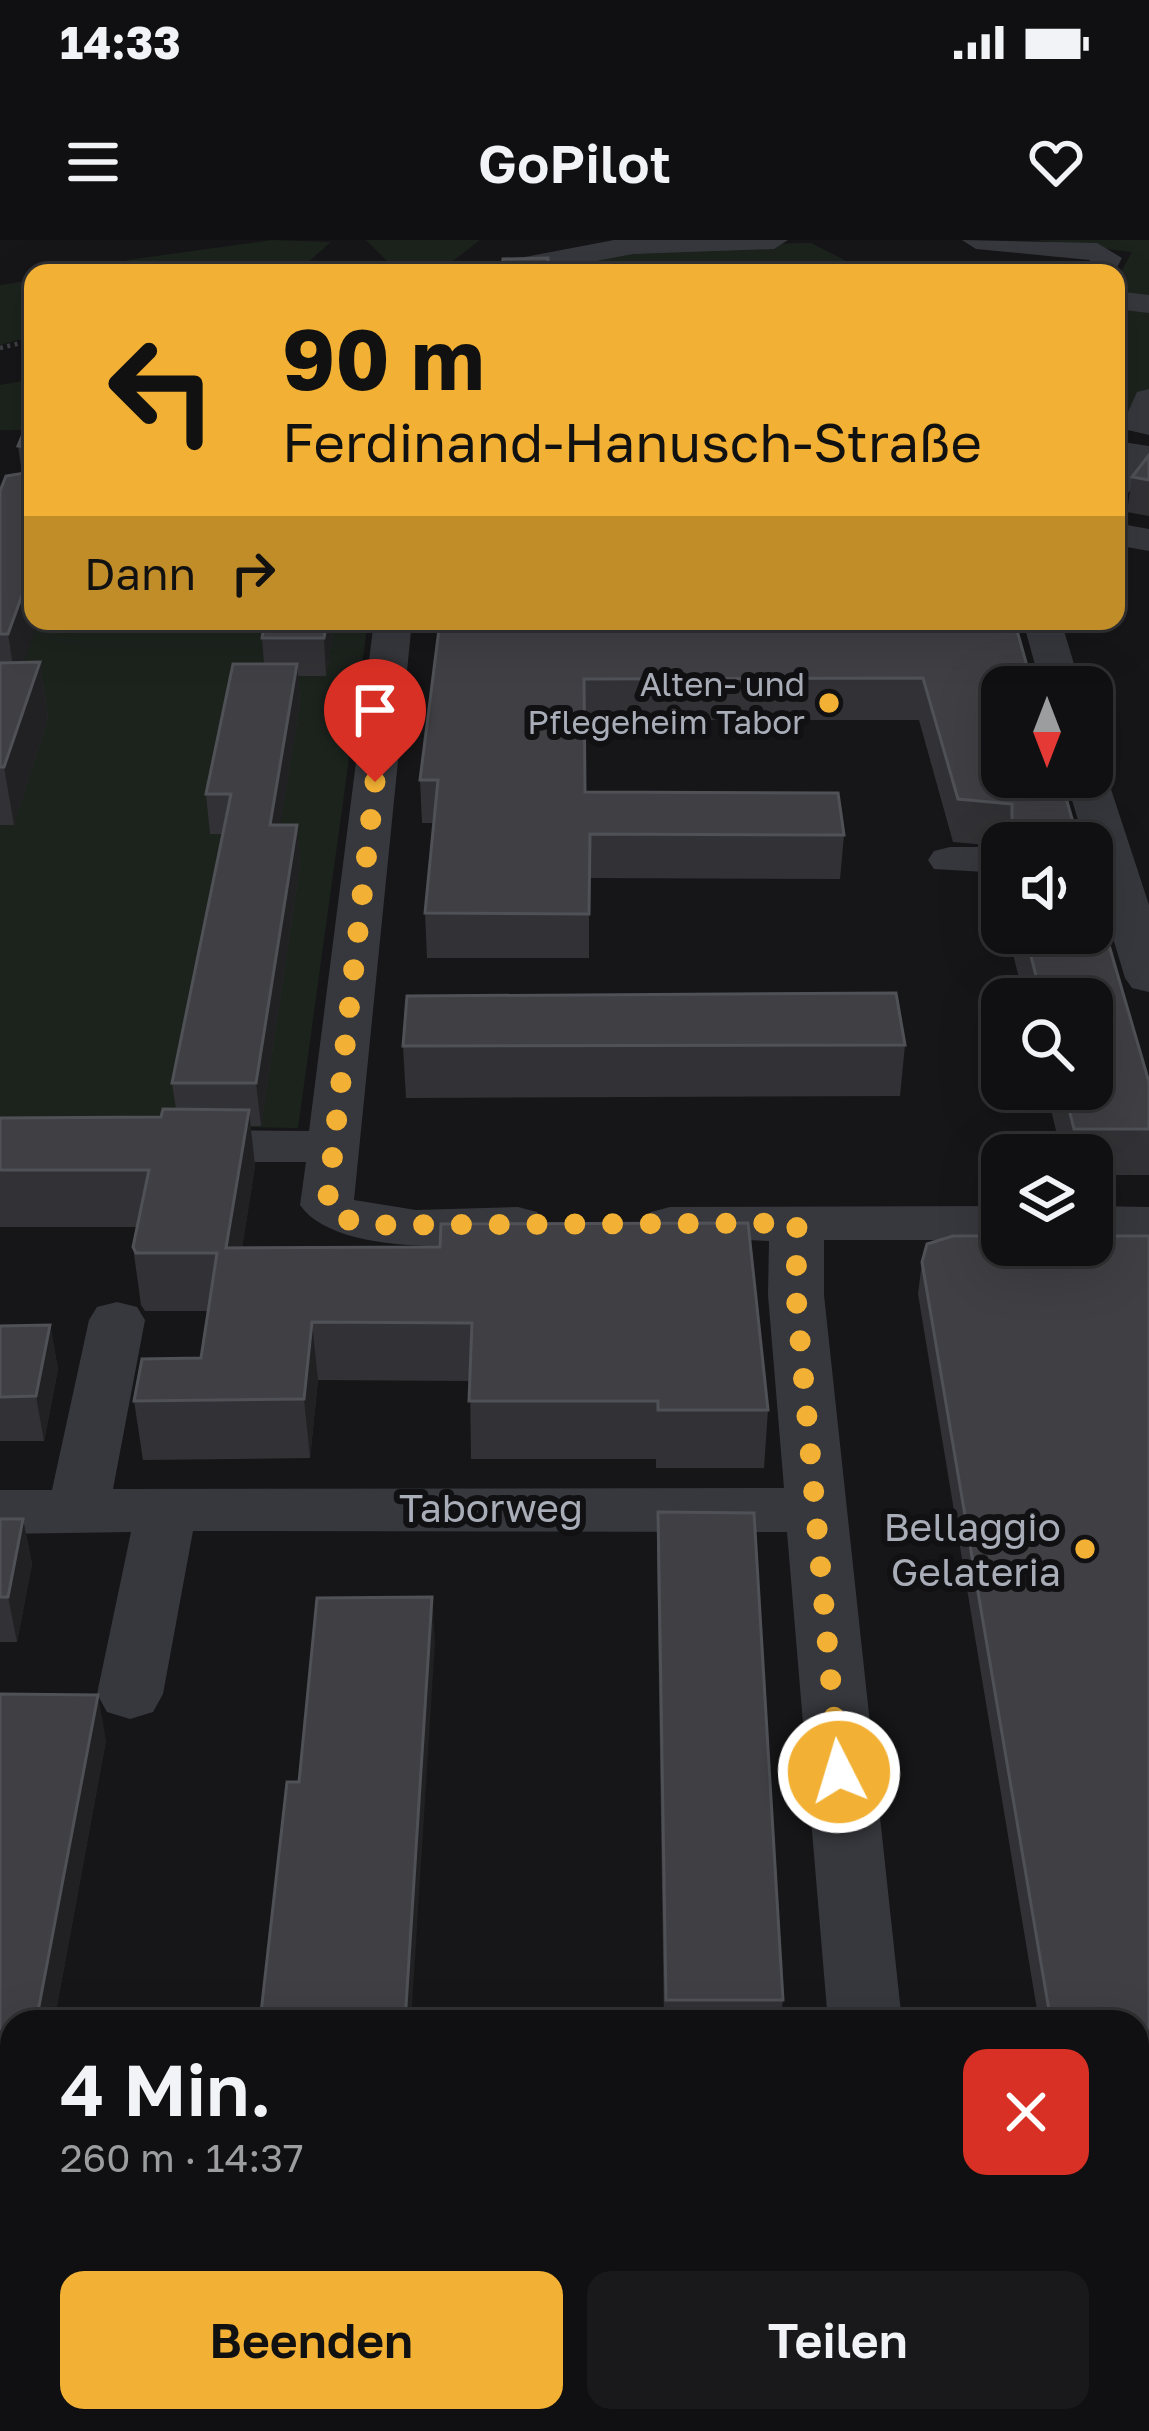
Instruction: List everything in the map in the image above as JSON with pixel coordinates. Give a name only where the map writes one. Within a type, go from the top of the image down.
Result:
[{"type":"street","points":[[976,240],[1097,252],[1107,258],[1104,264]]},
{"type":"street","points":[[535,264],[633,245],[763,254]]},
{"type":"street","points":[[1149,399],[1140,423],[1149,425]]},
{"type":"street","points":[[1125,452],[1144,455],[1125,476]]},
{"type":"street","points":[[392,630],[327,1205],[335,1216],[366,1225],[557,1224]]},
{"type":"street","points":[[1045,630],[1055,666]]},
{"type":"street","points":[[950,860],[981,860]]},
{"type":"street","points":[[1113,890],[1149,978]]},
{"type":"street","points":[[119,1145],[334,1147]]},
{"type":"street","points":[[797,1223],[796,1295],[864,2010]]},
{"type":"street","points":[[629,1224],[981,1223]]},
{"type":"street","points":[[1113,1223],[1149,1224]]},
{"type":"street","points":[[78,1510],[117,1320]]},
{"type":"street","points":[[130,1694],[166,1508]]},
{"type":"street","name":"Taborweg","points":[[0,1513],[166,1508],[815,1510]]},
{"type":"shaded area","points":[[272,240],[331,242],[306,264],[126,264],[127,260]]},
{"type":"shaded area","points":[[366,240],[480,240],[449,264],[390,264]]},
{"type":"shaded area","points":[[1035,240],[1149,240],[1149,300],[1125,296],[1125,265],[1132,252]]},
{"type":"shaded area","points":[[811,243],[852,264],[570,264],[627,252]]},
{"type":"shaded area","points":[[24,281],[24,338],[0,345],[0,285]]},
{"type":"shaded area","points":[[1125,305],[1149,308],[1149,434],[1125,430]]},
{"type":"shaded area","points":[[24,381],[24,430],[0,430],[0,385]]},
{"type":"shaded area","points":[[35,630],[367,630],[298,1128],[0,1123],[0,685],[16,684]]},
{"type":"building","points":[[548,258],[548,264],[503,264],[503,259]]},
{"type":"building","points":[[1149,455],[1149,480],[1132,477]]},
{"type":"building","points":[[24,473],[24,590],[8,634],[0,634],[0,491],[6,476]]},
{"type":"building","points":[[263,630],[325,630],[324,638],[262,638]]},
{"type":"building","points":[[439,630],[1017,630],[1027,666],[981,666],[981,798],[1066,798],[1073,822],[1012,822],[1012,804],[958,799],[923,678],[584,679],[585,792],[838,793],[844,835],[590,834],[589,914],[425,913],[438,780],[420,780]]},
{"type":"building","points":[[40,662],[4,767],[0,767],[0,663]]},
{"type":"building","points":[[233,664],[297,664],[270,825],[297,825],[256,1083],[172,1083],[231,794],[206,794]]},
{"type":"building","points":[[1030,954],[1112,954],[1149,1082],[1149,1129],[1074,1129],[1069,1110],[1113,1110],[1113,978],[1037,978]]},
{"type":"building","points":[[896,993],[905,1045],[403,1046],[407,996]]},
{"type":"building","points":[[163,1109],[249,1110],[226,1248],[440,1247],[441,1224],[748,1223],[768,1410],[658,1410],[658,1401],[469,1401],[472,1323],[312,1322],[304,1399],[134,1401],[142,1359],[201,1358],[217,1253],[136,1253],[133,1247],[149,1170],[0,1170],[0,1118],[161,1117]]},
{"type":"building","points":[[953,1236],[981,1236],[981,1266],[1113,1266],[1113,1236],[1149,1236],[1149,2010],[1049,2010],[922,1262],[927,1244]]},
{"type":"building","points":[[50,1325],[36,1396],[0,1397],[0,1326]]},
{"type":"building","points":[[658,1512],[754,1513],[783,2000],[666,2000]]},
{"type":"building","points":[[0,1519],[23,1519],[8,1597],[0,1597]]},
{"type":"building","points":[[432,1597],[406,2010],[261,2010],[287,1782],[299,1782],[317,1598]]},
{"type":"building","points":[[0,1694],[98,1695],[38,2010],[0,2010]]},
{"type":"place","name":"Alten- und Pflegeheim Tabor","points":[[829,703]]},
{"type":"place","name":"Bellaggio Gelateria","points":[[1085,1549]]},
{"type":"route","points":[[375,782],[327,1205],[335,1216],[366,1225],[797,1223],[796,1295],[839,1772]]}]
